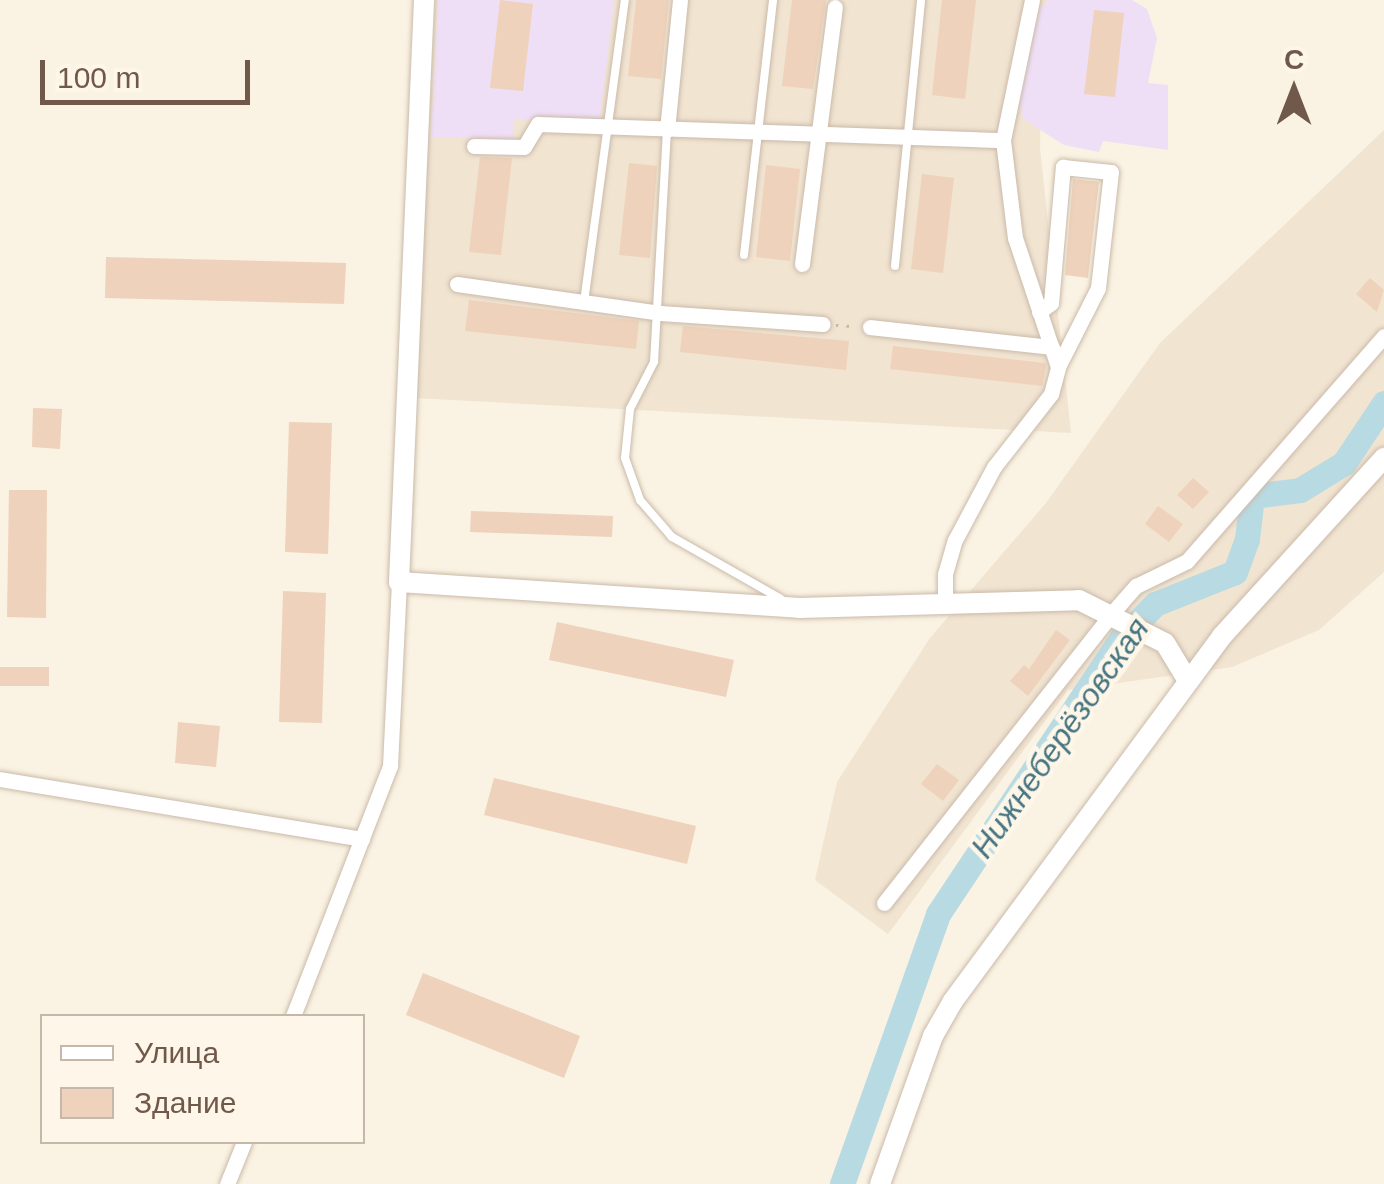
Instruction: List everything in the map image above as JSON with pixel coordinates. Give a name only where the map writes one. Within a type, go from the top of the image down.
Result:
[{"type":"street","points":[[294,1014],[362,839],[394,742],[424,0]]},
{"type":"street","points":[[667,130],[680,0]]},
{"type":"street","points":[[1025,4],[1004,140],[1012,224],[1058,367]]},
{"type":"street","points":[[802,264],[834,7]]},
{"type":"street","points":[[474,146],[524,147],[538,124],[818,137],[1004,140]]},
{"type":"street","points":[[945,605],[944,574],[955,540],[994,467],[1044,406],[1058,367],[1098,288],[1112,172],[1064,167],[1051,302],[1039,312]]},
{"type":"street","points":[[458,284],[660,313],[823,324]]},
{"type":"street","points":[[870,327],[1052,347]]},
{"type":"street","points":[[884,902],[1113,612],[1136,586],[1187,561],[1384,336]]},
{"type":"street","points":[[880,1184],[933,1036],[953,1001],[1188,681],[1384,458]]},
{"type":"street","points":[[399,582],[799,608],[1079,600],[1113,612],[1165,643],[1188,681]]},
{"type":"street","points":[[0,778],[362,839]]},
{"type":"street","points":[[228,1184],[243,1144]]},
{"type":"lane","points":[[584,302],[625,0]]},
{"type":"lane","points":[[744,256],[774,0]]},
{"type":"lane","points":[[894,266],[921,0]]},
{"type":"lane","points":[[667,130],[658,228],[660,313],[654,362],[624,428],[625,458],[640,500],[697,555],[799,608]]},
{"type":"path","points":[[823,324],[870,327]]},
{"type":"shaded area","points":[[435,0],[1062,0],[1042,31],[1040,149],[1071,433],[414,398]]},
{"type":"shaded area","points":[[438,0],[614,0],[600,120],[514,120],[513,140],[431,137]]},
{"type":"shaded area","points":[[1049,0],[1132,0],[1147,9],[1157,38],[1148,83],[1168,85],[1168,150],[1103,141],[1099,152],[1064,145],[1023,119],[1016,86],[1031,16]]},
{"type":"shaded area","points":[[1384,130],[1384,572],[1319,630],[1232,667],[1068,690],[888,934],[815,880],[837,782],[930,638],[1046,503],[1160,343]]},
{"type":"building","points":[[500,0],[533,4],[523,91],[490,88]]},
{"type":"building","points":[[636,0],[669,0],[661,79],[628,76]]},
{"type":"building","points":[[792,0],[826,0],[813,89],[782,86]]},
{"type":"building","points":[[942,0],[976,0],[965,99],[932,95]]},
{"type":"building","points":[[1094,10],[1124,13],[1115,97],[1084,94]]},
{"type":"building","points":[[480,157],[512,158],[501,255],[469,252]]},
{"type":"building","points":[[629,163],[657,166],[650,258],[619,255]]},
{"type":"building","points":[[766,165],[800,169],[790,261],[756,257]]},
{"type":"building","points":[[922,174],[954,178],[943,273],[911,269]]},
{"type":"building","points":[[1073,179],[1099,182],[1088,278],[1065,275]]},
{"type":"building","points":[[106,257],[346,263],[344,304],[105,298]]},
{"type":"building","points":[[1370,278],[1384,290],[1377,312],[1356,294]]},
{"type":"building","points":[[469,300],[639,321],[636,349],[465,331]]},
{"type":"building","points":[[683,326],[849,341],[846,370],[680,352]]},
{"type":"building","points":[[893,346],[1045,363],[1046,367],[1042,386],[890,369]]},
{"type":"building","points":[[33,408],[62,409],[60,449],[32,447]]},
{"type":"building","points":[[289,422],[332,423],[328,554],[285,552]]},
{"type":"building","points":[[1193,478],[1209,492],[1193,509],[1177,495]]},
{"type":"building","points":[[9,490],[47,490],[46,618],[7,617]]},
{"type":"building","points":[[1158,506],[1183,524],[1169,542],[1145,524]]},
{"type":"building","points":[[471,511],[613,516],[612,537],[470,532]]},
{"type":"building","points":[[283,591],[326,593],[322,723],[279,722]]},
{"type":"building","points":[[557,622],[734,660],[726,697],[549,660]]},
{"type":"building","points":[[1056,630],[1070,640],[1028,696],[1010,681],[1024,665],[1029,669]]},
{"type":"building","points":[[0,667],[49,667],[49,686],[0,686]]},
{"type":"building","points":[[178,722],[220,726],[216,767],[175,763]]},
{"type":"building","points":[[937,764],[959,780],[943,801],[921,784]]},
{"type":"building","points":[[494,778],[696,826],[687,864],[484,815]]},
{"type":"building","points":[[423,973],[580,1036],[564,1078],[406,1015]]},
{"type":"waterway","name":"Нижнеберёзовская","points":[[842,1184],[938,914],[1121,639],[1155,604],[1235,572],[1247,539],[1252,496],[1300,490],[1344,463],[1384,403]]}]
